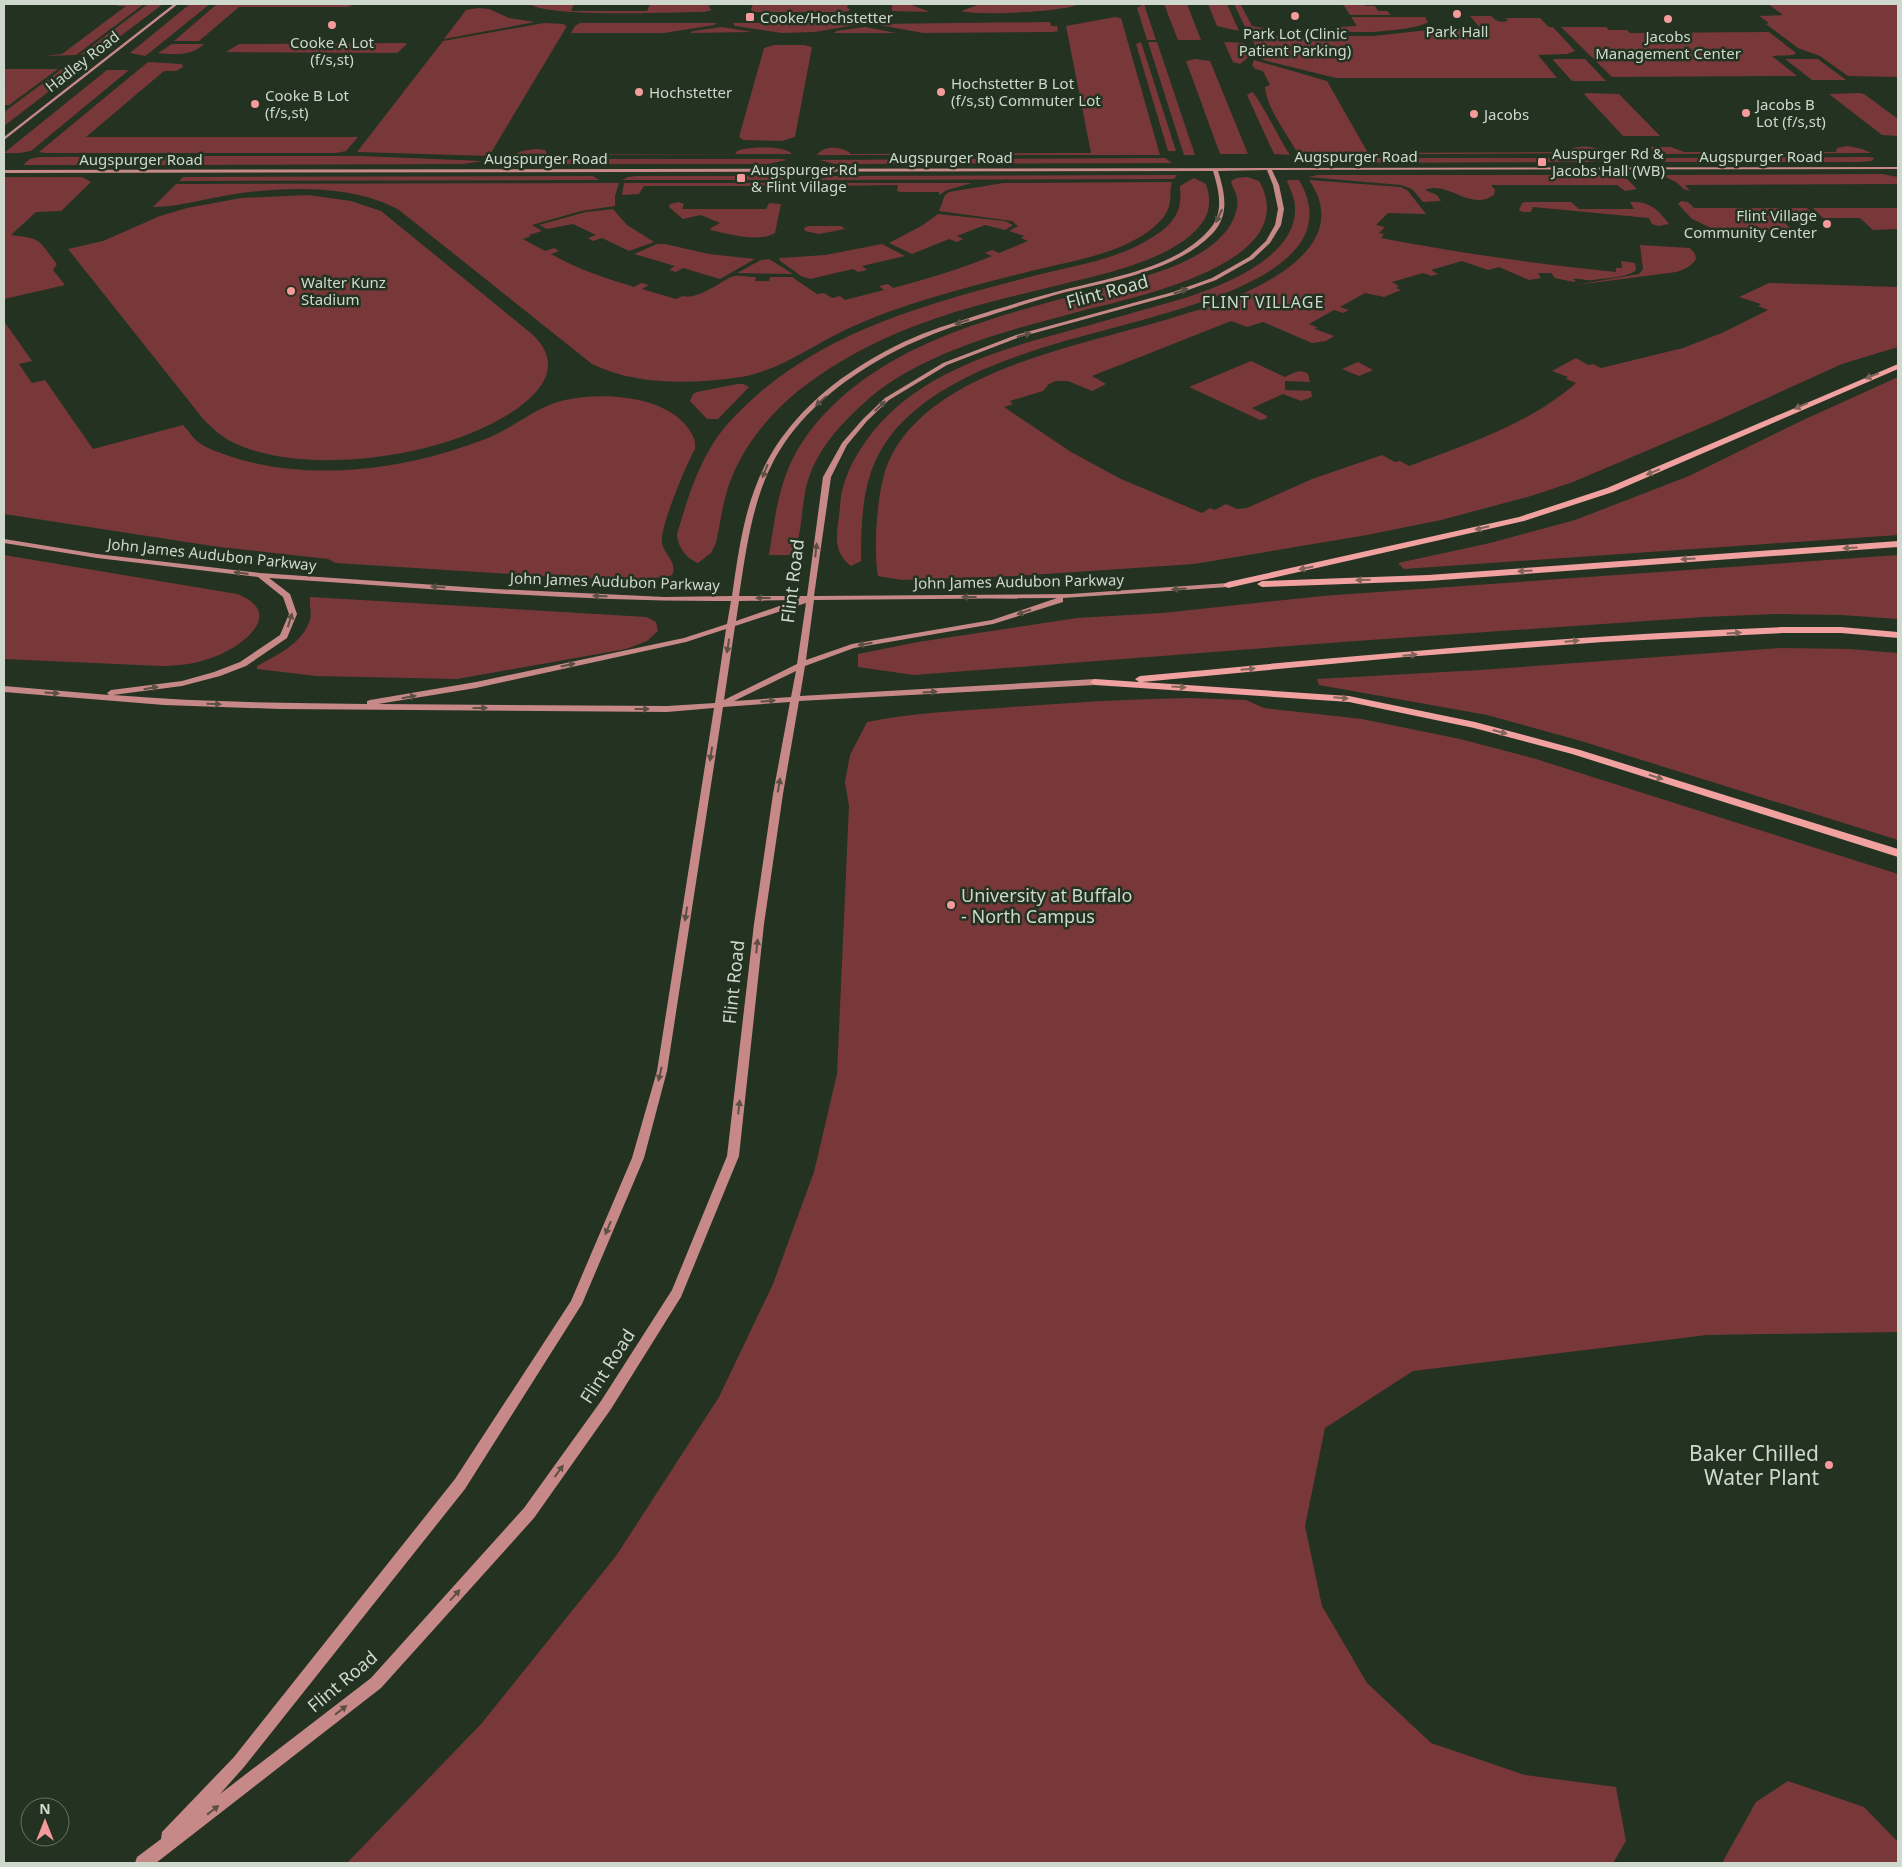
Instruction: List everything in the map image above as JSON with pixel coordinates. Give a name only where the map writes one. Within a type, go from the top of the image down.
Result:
[{"type":"main road","points":[[1228,585],[1521,519],[1610,490],[1898,366]]},
{"type":"main road","points":[[1228,585],[1428,578],[1898,544]]},
{"type":"main road","points":[[1095,682],[1608,638],[1781,630],[1865,630],[1898,635]]},
{"type":"main road","points":[[1095,682],[1349,699],[1475,725],[1585,755],[1898,853]]},
{"type":"street","name":"Hadley Road","points":[[4,138],[176,4]]},
{"type":"street","name":"Augspurger Road","points":[[4,171],[1898,168]]},
{"type":"street","name":"Flint Road","points":[[145,1862],[239,1762],[460,1484],[576,1304],[638,1158],[662,1071],[750,511],[767,466],[791,430],[812,408],[857,372],[920,336],[1042,296],[1159,265],[1194,244],[1210,232],[1222,213],[1224,201],[1215,169]]},
{"type":"street","name":"Flint Road","points":[[145,1862],[376,1683],[529,1513],[606,1405],[677,1293],[733,1156],[760,924],[778,794],[801,665],[827,476],[844,444],[887,399],[945,364],[1018,336],[1175,293],[1214,279],[1251,258],[1268,242],[1278,225],[1281,209],[1276,185],[1269,169]]},
{"type":"street","name":"John James Audubon Parkway","points":[[4,541],[97,556],[260,575],[521,593],[665,599],[1070,596],[1228,585]]},
{"type":"street","points":[[85,695],[144,689],[217,674],[243,664],[284,636],[293,614],[287,596],[260,575]]},
{"type":"street","points":[[719,705],[801,665],[852,646],[993,622],[1070,596]]},
{"type":"street","points":[[343,708],[485,683],[686,640],[811,598]]},
{"type":"street","points":[[4,689],[164,702],[343,708],[667,709],[794,699],[1095,682]]},
{"type":"shaded area","points":[[144,4],[76,55],[44,56],[62,54],[126,6],[115,6]]},
{"type":"shaded area","points":[[148,4],[163,4],[102,50],[80,55]]},
{"type":"shaded area","points":[[190,4],[210,4],[145,56],[130,53]]},
{"type":"shaded area","points":[[217,4],[342,4],[354,6],[239,7],[199,41],[174,41]]},
{"type":"shaded area","points":[[529,4],[574,4],[571,11],[647,11],[650,4],[710,4],[709,8],[712,10],[704,12],[586,13],[542,8]]},
{"type":"shaded area","points":[[753,4],[848,4],[847,8],[850,9],[849,11],[840,12],[754,12],[751,10]]},
{"type":"shaded area","points":[[892,4],[909,4],[930,12],[892,11]]},
{"type":"shaded area","points":[[980,4],[1080,4],[1056,9],[1021,12],[985,13],[961,11]]},
{"type":"shaded area","points":[[1144,4],[1156,40],[1147,40],[1137,8]]},
{"type":"shaded area","points":[[1164,4],[1187,4],[1201,40],[1178,40]]},
{"type":"shaded area","points":[[1208,4],[1227,4],[1239,31],[1217,26]]},
{"type":"shaded area","points":[[1234,4],[1253,4],[1241,5],[1252,26],[1268,29],[1247,31]]},
{"type":"shaded area","points":[[1343,4],[1375,6],[1378,11],[1387,11],[1391,15],[1350,15]]},
{"type":"shaded area","points":[[1768,4],[1898,4],[1898,77],[1848,76],[1820,56],[1798,48],[1766,24],[1769,23],[1759,16],[1783,15]]},
{"type":"shaded area","points":[[489,9],[509,18],[535,22],[444,39],[466,10]]},
{"type":"shaded area","points":[[1470,16],[1491,16],[1503,22],[1508,21],[1506,18],[1540,18],[1549,27],[1553,27],[1575,51],[1567,54],[1538,55],[1557,78],[1336,78],[1263,60],[1250,36],[1374,36],[1437,29],[1480,28]]},
{"type":"shaded area","points":[[1115,17],[1121,18],[1160,155],[817,155],[828,148],[843,149],[851,154],[1091,153],[1066,26]]},
{"type":"shaded area","points":[[1351,17],[1425,17],[1428,22],[1398,30],[1355,32],[1337,29],[1340,27],[1357,26]]},
{"type":"shaded area","points":[[1050,22],[1051,26],[1057,26],[1058,31],[923,33],[874,24]]},
{"type":"shaded area","points":[[544,23],[565,24],[564,26],[567,26],[489,156],[357,152],[443,41]]},
{"type":"shaded area","points":[[580,23],[717,23],[664,33],[571,33],[575,26]]},
{"type":"shaded area","points":[[733,23],[859,23],[815,32],[782,33],[735,26]]},
{"type":"shaded area","points":[[722,27],[752,32],[690,33],[693,31]]},
{"type":"shaded area","points":[[865,27],[896,33],[834,33],[836,31]]},
{"type":"shaded area","points":[[1561,27],[1606,27],[1609,30],[1627,30],[1630,33],[1769,32],[1796,53],[1793,55],[1772,56],[1797,76],[1612,77]]},
{"type":"shaded area","points":[[1141,42],[1176,151],[1168,151],[1136,44]]},
{"type":"shaded area","points":[[1148,42],[1157,42],[1195,155],[1184,155]]},
{"type":"shaded area","points":[[1224,42],[1245,43],[1251,55],[1240,64],[1233,62]]},
{"type":"shaded area","points":[[172,44],[204,44],[188,53],[158,53]]},
{"type":"shaded area","points":[[239,44],[407,44],[397,53],[226,52]]},
{"type":"shaded area","points":[[774,45],[804,45],[812,47],[795,137],[782,141],[743,140],[739,137],[764,48]]},
{"type":"shaded area","points":[[1195,59],[1210,61],[1248,154],[1220,154],[1186,61]]},
{"type":"shaded area","points":[[1585,59],[1606,81],[1572,81],[1553,60]]},
{"type":"shaded area","points":[[1785,59],[1818,59],[1846,80],[1812,80]]},
{"type":"shaded area","points":[[1254,60],[1327,81],[1368,153],[1571,152],[1573,148],[1586,146],[1606,153],[1302,155],[1297,152],[1273,112],[1265,87],[1270,85],[1263,71],[1255,69],[1252,65]]},
{"type":"shaded area","points":[[148,62],[182,64],[183,67],[176,71],[164,71],[86,137],[358,137],[346,151],[336,153],[39,152]]},
{"type":"shaded area","points":[[4,69],[58,69],[9,105],[4,105],[4,89],[6,87],[4,86]]},
{"type":"shaded area","points":[[62,69],[78,69],[4,126],[4,112]]},
{"type":"shaded area","points":[[107,70],[129,70],[31,151],[4,153]]},
{"type":"shaded area","points":[[1252,92],[1290,155],[1274,154],[1247,95]]},
{"type":"shaded area","points":[[1584,94],[1619,94],[1660,136],[1623,136]]},
{"type":"shaded area","points":[[1829,94],[1864,94],[1898,119],[1898,136],[1882,135]]},
{"type":"shaded area","points":[[1848,146],[1871,153],[1653,154],[1651,147],[1671,147],[1684,152],[1836,152],[1837,148]]},
{"type":"shaded area","points":[[774,148],[788,151],[792,154],[514,155],[522,151],[545,150],[547,154],[735,154],[737,151],[742,150]]},
{"type":"shaded area","points":[[194,156],[185,165],[23,165],[30,159],[39,157]]},
{"type":"shaded area","points":[[202,156],[360,156],[483,161],[463,164],[194,165]]},
{"type":"shaded area","points":[[1165,158],[1172,163],[835,164],[819,160]]},
{"type":"shaded area","points":[[1301,158],[1607,158],[1602,161],[1591,162],[1306,163]]},
{"type":"shaded area","points":[[1657,158],[1875,158],[1871,161],[1860,162],[1666,162]]},
{"type":"shaded area","points":[[522,159],[788,160],[767,164],[529,164],[514,161]]},
{"type":"shaded area","points":[[1882,174],[1898,177],[1898,184],[1685,185],[1690,191],[1661,175]]},
{"type":"shaded area","points":[[1177,175],[1174,179],[814,180],[834,176]]},
{"type":"shaded area","points":[[1318,175],[1607,175],[1627,179],[1637,189],[1625,191],[1617,185],[1491,185],[1495,190],[1494,195],[1476,200],[1434,188],[1425,190],[1437,195],[1441,201],[1423,202],[1412,189],[1401,185],[1308,177]]},
{"type":"shaded area","points":[[593,176],[599,180],[179,181],[183,177]]},
{"type":"shaded area","points":[[636,176],[770,176],[780,177],[784,180],[622,180]]},
{"type":"shaded area","points":[[4,177],[82,177],[91,182],[61,211],[36,212],[11,235],[34,239],[42,245],[57,264],[53,270],[65,285],[4,299]]},
{"type":"shaded area","points":[[1247,177],[1259,181],[1267,210],[1258,234],[1237,255],[1206,272],[1172,286],[1013,330],[958,348],[901,375],[876,393],[844,422],[819,455],[808,480],[798,539],[792,555],[769,555],[780,494],[789,466],[796,452],[805,438],[833,406],[864,379],[900,357],[938,339],[978,324],[1018,311],[1150,275],[1185,261],[1215,242],[1227,230],[1237,207],[1231,181]]},
{"type":"shaded area","points":[[1194,178],[1206,184],[1209,198],[1208,211],[1204,220],[1192,234],[1176,246],[1157,256],[1114,271],[979,305],[916,325],[880,340],[846,358],[813,379],[778,409],[744,452],[729,485],[716,543],[711,553],[698,563],[683,552],[677,539],[677,534],[692,487],[713,443],[734,417],[765,388],[799,363],[835,343],[912,311],[1033,276],[1094,262],[1138,246],[1156,235],[1170,223],[1179,207],[1180,186]]},
{"type":"shaded area","points":[[1288,180],[1299,180],[1309,209],[1305,234],[1289,256],[1265,274],[1237,288],[1206,300],[1153,317],[1051,345],[1001,362],[949,387],[917,408],[891,435],[881,449],[874,464],[865,495],[861,561],[851,566],[844,560],[840,553],[837,539],[843,489],[848,472],[856,456],[886,417],[910,397],[936,380],[993,354],[1185,298],[1218,286],[1255,267],[1271,255],[1284,241],[1293,225],[1295,204]]},
{"type":"shaded area","points":[[1309,180],[1401,187],[1408,191],[1426,214],[1388,213],[1376,225],[1385,227],[1379,233],[1384,234],[1381,238],[1498,258],[1616,272],[1616,268],[1622,268],[1621,261],[1635,263],[1636,270],[1622,276],[1590,280],[1573,279],[1576,281],[1574,282],[1555,278],[1551,273],[1538,273],[1541,278],[1529,280],[1499,267],[1488,270],[1462,261],[1431,270],[1438,274],[1431,276],[1423,273],[1392,282],[1399,286],[1396,288],[1401,290],[1384,297],[1365,293],[1340,307],[1349,310],[1343,313],[1334,310],[1309,324],[1317,327],[1315,329],[1334,336],[1326,341],[1312,343],[1263,322],[1247,327],[1231,321],[1092,376],[1106,384],[1092,391],[1068,381],[1056,381],[1049,384],[1043,391],[1010,401],[1013,404],[1004,407],[1071,452],[1121,479],[1202,513],[1210,508],[1215,510],[1226,504],[1237,509],[1247,508],[1312,479],[1382,455],[1395,462],[1400,461],[1409,466],[1476,441],[1539,410],[1576,383],[1566,379],[1568,377],[1552,371],[1576,358],[1588,365],[1593,364],[1601,368],[1683,348],[1724,332],[1768,310],[1758,306],[1761,304],[1739,297],[1769,283],[1898,287],[1898,347],[1842,364],[1712,423],[1573,482],[1531,496],[1441,520],[1367,535],[1194,564],[1015,576],[902,580],[878,576],[876,535],[884,474],[888,463],[905,435],[929,411],[958,391],[990,374],[1060,349],[1212,306],[1255,288],[1277,276],[1296,261],[1312,244],[1320,225],[1320,204]]},
{"type":"shaded area","points":[[1172,182],[1168,210],[1163,218],[1149,231],[1108,252],[961,289],[915,303],[869,319],[783,363],[756,374],[685,382],[646,380],[609,371],[592,364],[399,210],[361,195],[316,189],[271,190],[153,207],[176,184],[619,183],[615,196],[615,206],[581,211],[532,225],[542,231],[523,239],[545,251],[554,248],[559,251],[551,254],[591,273],[634,287],[641,283],[649,285],[642,289],[676,299],[683,296],[695,296],[731,277],[740,276],[756,277],[755,281],[769,281],[770,277],[792,277],[817,294],[824,293],[832,298],[840,296],[845,300],[884,290],[879,286],[888,284],[893,288],[943,274],[992,256],[985,253],[992,250],[999,253],[1028,241],[1021,238],[1024,236],[1009,231],[1018,226],[1012,221],[939,211],[945,195],[949,192],[1003,183]]},
{"type":"shaded area","points":[[624,183],[786,183],[784,190],[770,192],[770,186],[644,186],[639,194],[622,195]]},
{"type":"shaded area","points":[[811,183],[972,183],[947,190],[939,195],[939,192],[900,192],[897,191],[898,185],[825,186],[824,191],[819,193],[810,190]]},
{"type":"shaded area","name":"Walter Kunz Stadium","points":[[308,195],[351,201],[381,211],[532,334],[545,352],[548,368],[542,384],[530,398],[514,411],[477,431],[436,445],[397,454],[357,459],[310,460],[248,449],[226,438],[204,420],[68,249],[103,241],[160,216],[187,208],[241,198]]},
{"type":"shaded area","points":[[1681,201],[1688,202],[1694,208],[1807,208],[1818,218],[1781,219],[1792,230],[1711,228],[1692,219],[1678,204]]},
{"type":"shaded area","points":[[679,202],[684,204],[682,209],[766,209],[769,203],[781,204],[775,233],[752,238],[710,230],[720,223],[701,215],[683,219],[669,207],[670,204]]},
{"type":"shaded area","points":[[1571,202],[1579,209],[1634,209],[1630,202],[1636,202],[1653,207],[1669,224],[1658,226],[1652,224],[1649,218],[1533,207],[1531,212],[1523,212],[1519,210],[1522,203]]},
{"type":"shaded area","points":[[1813,208],[1898,208],[1898,229],[1873,230],[1860,218],[1823,218]]},
{"type":"shaded area","points":[[613,209],[627,225],[654,242],[629,251],[602,238],[593,241],[588,238],[596,235],[573,224],[547,229],[539,225],[586,212]]},
{"type":"shaded area","points":[[938,214],[1005,221],[1013,225],[1005,230],[985,225],[957,236],[963,239],[957,242],[949,239],[912,254],[889,243],[923,225]]},
{"type":"shaded area","points":[[808,226],[841,226],[845,229],[819,234],[805,231],[804,228]]},
{"type":"shaded area","points":[[657,244],[665,244],[709,254],[755,259],[720,279],[683,268],[676,272],[669,270],[675,266],[634,254]]},
{"type":"shaded area","points":[[882,244],[905,256],[862,266],[867,270],[858,272],[853,269],[810,279],[801,276],[779,260],[780,258],[825,255]]},
{"type":"shaded area","points":[[1640,245],[1690,248],[1695,254],[1696,259],[1688,267],[1676,272],[1576,285],[1639,274],[1643,269]]},
{"type":"shaded area","points":[[769,259],[793,274],[737,273],[761,260]]},
{"type":"shaded area","points":[[4,321],[32,361],[19,364],[32,383],[45,380],[93,449],[183,425],[196,440],[214,451],[263,465],[328,471],[361,469],[426,458],[458,449],[488,438],[545,407],[565,400],[596,396],[614,397],[648,403],[664,409],[677,417],[688,428],[695,443],[695,449],[674,496],[662,536],[663,547],[672,562],[672,575],[639,580],[574,578],[336,563],[328,559],[219,547],[4,514]]},
{"type":"shaded area","points":[[1251,361],[1285,377],[1297,372],[1305,372],[1308,374],[1310,382],[1285,381],[1285,390],[1311,391],[1312,397],[1301,401],[1283,394],[1252,408],[1267,416],[1266,419],[1260,420],[1189,387]]},
{"type":"shaded area","points":[[1358,362],[1373,370],[1359,376],[1342,369]]},
{"type":"shaded area","points":[[1898,377],[1898,535],[1404,569],[1398,563],[1490,543],[1575,520],[1689,476],[1801,421]]},
{"type":"shaded area","points":[[737,384],[749,387],[718,419],[707,419],[690,401],[693,394],[697,392]]},
{"type":"shaded area","points":[[4,555],[237,594],[252,602],[259,611],[259,620],[254,630],[245,639],[223,653],[199,662],[174,666],[4,659]]},
{"type":"shaded area","points":[[1898,555],[1898,619],[1841,615],[1776,614],[1704,617],[1356,641],[914,675],[858,667],[858,654],[918,642],[1077,618],[1162,613],[1322,596]]},
{"type":"shaded area","points":[[310,597],[647,617],[656,622],[658,631],[647,641],[626,649],[457,679],[316,676],[257,669],[257,666],[288,648],[301,636],[310,620]]},
{"type":"shaded area","points":[[1781,648],[1849,649],[1898,653],[1898,840],[1581,741],[1487,715],[1319,685],[1317,679],[1480,670]]},
{"type":"shaded area","points":[[1188,698],[1246,700],[1264,708],[1362,719],[1460,739],[1536,759],[1898,874],[1898,1332],[1707,1335],[1413,1371],[1325,1428],[1305,1526],[1322,1606],[1367,1683],[1431,1743],[1525,1775],[1616,1787],[1626,1841],[1613,1863],[347,1863],[482,1723],[616,1556],[719,1397],[773,1284],[814,1172],[837,1074],[849,806],[845,782],[850,755],[867,722],[900,716],[950,711],[1094,701]]},
{"type":"shaded area","points":[[1788,1781],[1864,1807],[1898,1842],[1898,1863],[1722,1863],[1756,1802]]},
{"type":"place","name":"Park Hall","points":[[1457,14]]},
{"type":"place","name":"Park Lot (Clinic Patient Parking)","points":[[1295,16]]},
{"type":"place","name":"Cooke/Hochstetter","points":[[750,17]]},
{"type":"place","name":"Jacobs Management Center","points":[[1668,19]]},
{"type":"place","name":"Cooke A Lot (f/s,st)","points":[[332,25]]},
{"type":"place","name":"Hochstetter","points":[[639,92]]},
{"type":"place","name":"Hochstetter B Lot (f/s,st) Commuter Lot","points":[[941,92]]},
{"type":"place","name":"Cooke B Lot (f/s,st)","points":[[255,104]]},
{"type":"place","name":"Jacobs B Lot (f/s,st)","points":[[1746,113]]},
{"type":"place","name":"Jacobs","points":[[1474,114]]},
{"type":"place","name":"Auspurger Rd & Jacobs Hall (WB)","points":[[1542,162]]},
{"type":"place","name":"Augspurger Rd & Flint Village","points":[[741,178]]},
{"type":"place","name":"Flint Village Community Center","points":[[1827,224]]},
{"type":"place","name":"Walter Kunz Stadium","points":[[291,291]]},
{"type":"place","name":"University at Buffalo - North Campus","points":[[951,905]]},
{"type":"place","name":"Baker Chilled Water Plant","points":[[1829,1465]]},
{"type":"district","name":"FLINT VILLAGE","points":[[1263,302]]}]
